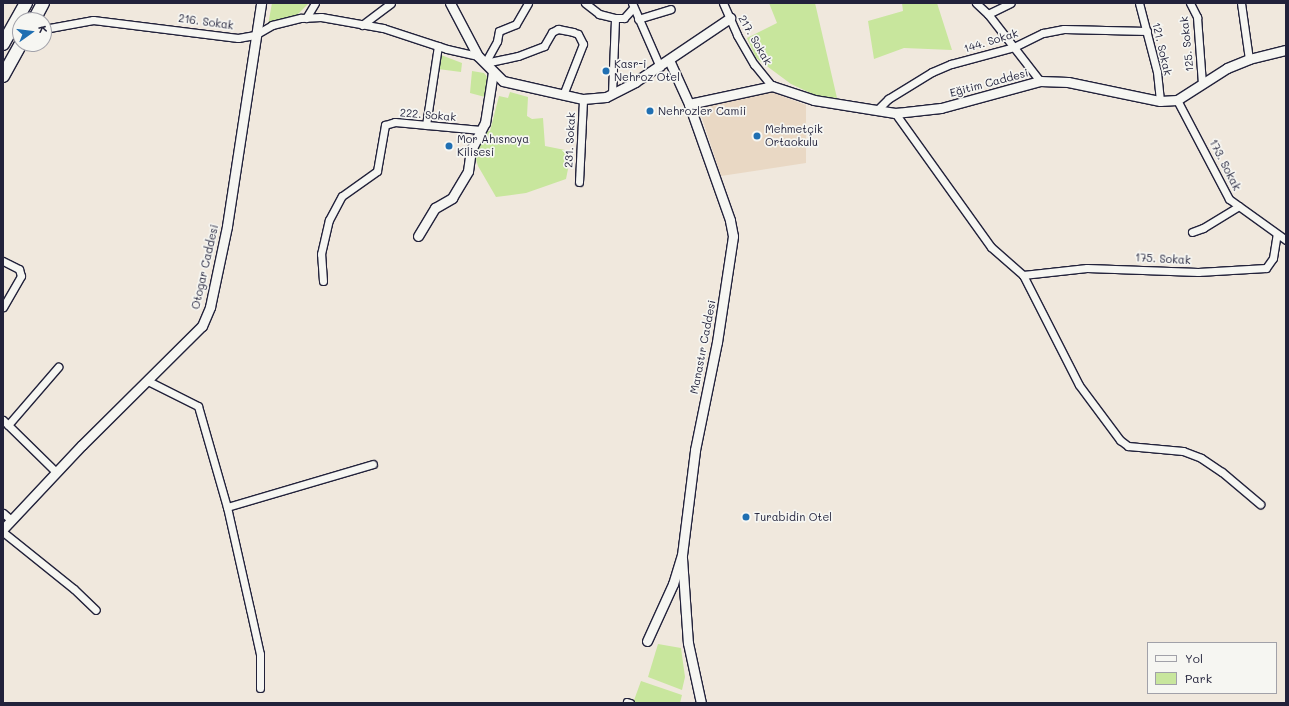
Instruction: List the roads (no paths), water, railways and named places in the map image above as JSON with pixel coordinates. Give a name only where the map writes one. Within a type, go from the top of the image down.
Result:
[{"type":"main road","points":[[5,37],[26,3]]},
{"type":"main road","points":[[38,12],[43,3]]},
{"type":"main road","points":[[3,76],[16,52]]},
{"type":"street","name":"Otogar Caddesi","points":[[3,530],[56,472],[202,326],[210,307],[227,226],[261,3]]},
{"type":"street","points":[[306,18],[315,3]]},
{"type":"street","points":[[362,25],[390,3]]},
{"type":"street","points":[[450,3],[478,56],[503,81],[583,99],[597,99],[612,94],[660,68],[669,60],[730,18]]},
{"type":"street","points":[[485,63],[497,41],[499,31],[516,24],[528,3]]},
{"type":"street","points":[[585,3],[599,14],[615,18],[624,18],[633,6]]},
{"type":"street","name":"217. Sokak","points":[[723,3],[754,64],[772,86]]},
{"type":"street","points":[[976,3],[988,14],[1040,81]]},
{"type":"street","points":[[988,14],[1011,3]]},
{"type":"street","name":"121. Sokak","points":[[1139,3],[1147,31],[1160,101]]},
{"type":"street","name":"125. Sokak","points":[[1190,3],[1197,17],[1202,83]]},
{"type":"street","points":[[1241,3],[1249,59]]},
{"type":"street","points":[[633,6],[660,68]]},
{"type":"street","points":[[638,19],[670,9]]},
{"type":"street","name":"216. Sokak","points":[[52,28],[93,20],[238,38],[255,35],[272,25],[306,18],[321,17],[383,28],[438,46],[478,56]]},
{"type":"street","points":[[612,94],[615,18]]},
{"type":"street","points":[[485,63],[518,56],[544,46],[552,32],[558,29],[578,34],[583,44],[563,95]]},
{"type":"street","name":"144. Sokak","points":[[877,110],[888,99],[932,72],[951,64],[1014,47],[1043,33],[1064,29],[1147,31]]},
{"type":"street","points":[[426,125],[438,46]]},
{"type":"street","points":[[1177,100],[1202,83],[1249,59],[1286,50]]},
{"type":"street","name":"Manastır Caddesi","points":[[647,641],[672,584],[682,555],[695,450],[717,342],[733,236],[730,220],[689,104],[669,60]]},
{"type":"street","points":[[418,236],[432,211],[452,198],[468,171],[471,150],[485,123],[493,72]]},
{"type":"street","name":"Eğitim Caddesi","points":[[772,86],[814,100],[895,113],[941,108],[1040,81],[1068,82],[1160,101],[1177,100]]},
{"type":"street","points":[[689,104],[772,86]]},
{"type":"street","name":"231. Sokak","points":[[579,182],[583,99]]},
{"type":"street","name":"173. Sokak","points":[[1177,100],[1229,199],[1286,240]]},
{"type":"street","points":[[895,113],[991,247],[1023,275],[1079,384],[1120,440],[1128,446],[1183,451],[1201,458],[1222,472],[1260,504]]},
{"type":"street","name":"222. Sokak","points":[[323,281],[321,254],[329,220],[342,196],[377,171],[385,125],[394,122],[481,130]]},
{"type":"street","points":[[1192,232],[1203,228],[1238,206]]},
{"type":"street","name":"175. Sokak","points":[[1023,275],[1087,268],[1198,272],[1266,268],[1273,258],[1277,234]]},
{"type":"street","points":[[3,261],[19,269],[21,276],[3,307]]},
{"type":"street","points":[[56,472],[5,423],[58,367]]},
{"type":"street","points":[[148,381],[198,406],[227,507],[260,654],[260,688]]},
{"type":"street","points":[[227,507],[373,464]]},
{"type":"street","points":[[3,513],[12,520]]},
{"type":"street","points":[[3,530],[74,589],[96,610]]},
{"type":"street","points":[[682,555],[688,643],[702,703]]},
{"type":"place","name":"Kasr-i Nehroz Otel","points":[[606,71]]},
{"type":"place","name":"Nehrozler Camii","points":[[650,111]]},
{"type":"place","name":"Mehmetçik Ortaokulu","points":[[757,136]]},
{"type":"place","name":"Mor Ahısnoya Kilisesi","points":[[449,146]]},
{"type":"place","name":"Turabidin Otel","points":[[746,517]]}]
